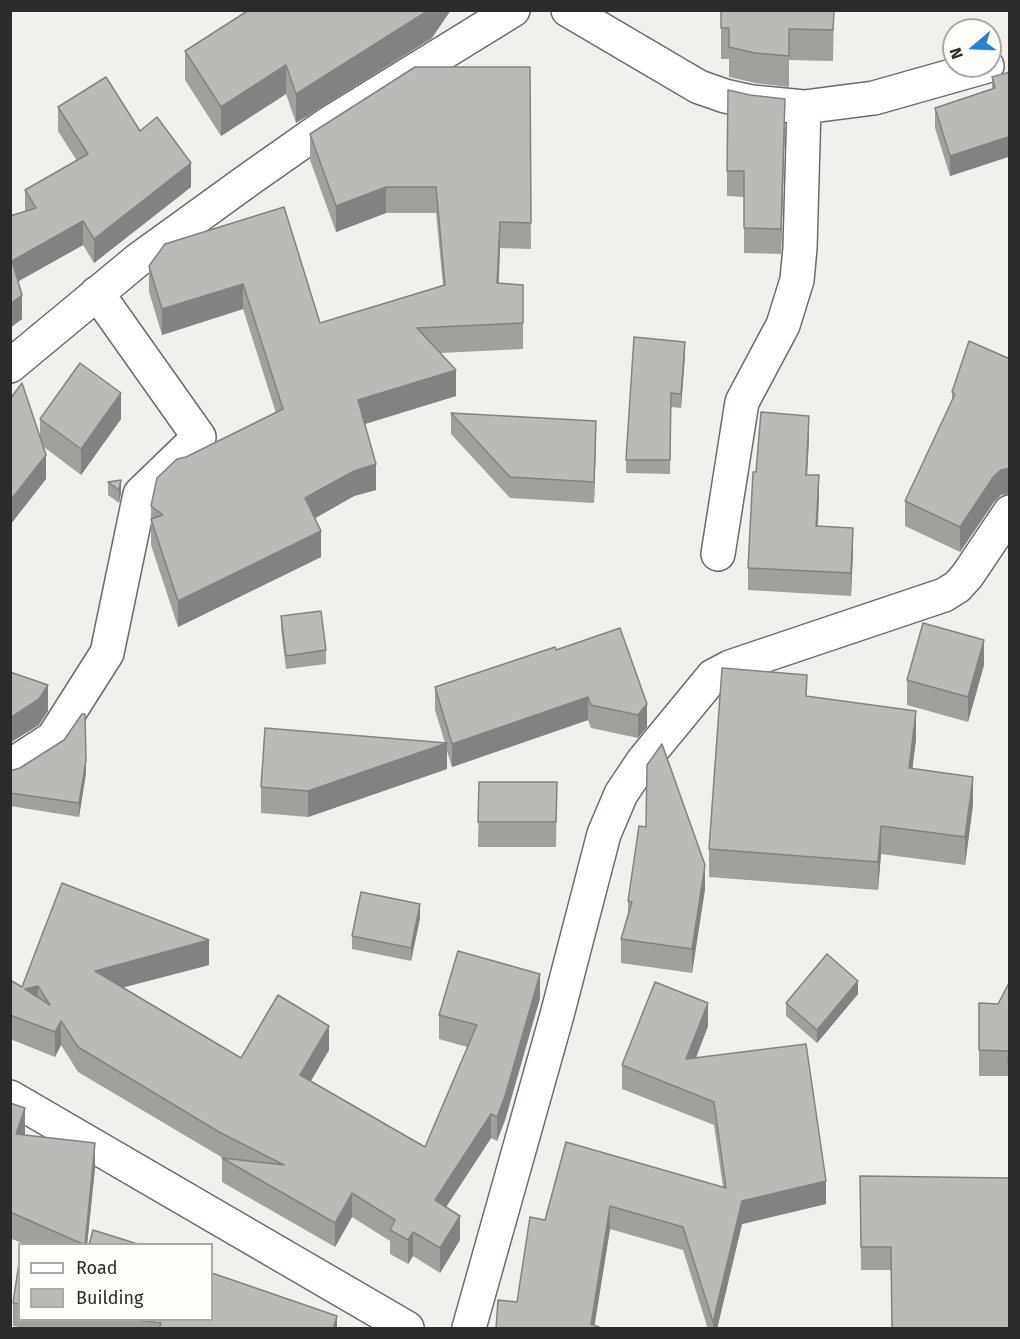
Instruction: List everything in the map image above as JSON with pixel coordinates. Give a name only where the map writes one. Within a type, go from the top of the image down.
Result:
[{"type":"street","points":[[10,366],[139,259],[328,124],[513,10]]},
{"type":"street","points":[[568,10],[699,87],[752,102],[804,106],[874,98],[945,78]]},
{"type":"street","points":[[718,555],[742,402],[783,325],[797,280],[804,106]]},
{"type":"street","points":[[10,766],[53,738],[107,653],[140,494],[198,437],[97,292]]},
{"type":"street","points":[[469,1329],[557,1015],[604,834],[621,794],[643,761],[713,676],[730,667],[944,595],[957,587],[967,576],[1010,512]]},
{"type":"street","points":[[10,1097],[407,1329]]},
{"type":"building","points":[[249,10],[429,10],[296,94],[286,65],[221,107],[185,51]]},
{"type":"building","points":[[721,10],[834,10],[833,30],[789,29],[789,56],[755,53],[729,47],[729,28],[721,28]]},
{"type":"building","points":[[415,67],[530,67],[531,223],[500,222],[497,283],[523,285],[523,323],[417,328],[456,370],[358,400],[376,464],[354,471],[305,498],[321,531],[178,601],[151,519],[163,515],[151,506],[157,478],[177,459],[186,457],[283,409],[243,284],[162,309],[149,266],[165,244],[284,207],[320,323],[445,285],[436,187],[386,187],[336,206],[310,134]]},
{"type":"building","points":[[1010,72],[1010,140],[1008,137],[950,156],[935,108],[995,88],[992,78],[1002,78],[1002,74]]},
{"type":"building","points":[[106,77],[140,131],[157,117],[191,163],[94,239],[83,221],[12,261],[22,295],[10,304],[10,216],[36,208],[25,190],[88,154],[58,107]]},
{"type":"building","points":[[728,90],[785,99],[781,229],[744,228],[744,171],[727,171]]},
{"type":"building","points":[[634,337],[685,342],[681,394],[671,393],[670,460],[626,460]]},
{"type":"building","points":[[969,341],[1010,359],[1010,468],[1001,470],[994,476],[960,527],[905,501],[955,394],[952,392]]},
{"type":"building","points":[[80,363],[121,393],[81,449],[40,419]]},
{"type":"building","points":[[22,383],[46,455],[10,501],[10,399]]},
{"type":"building","points":[[761,412],[809,416],[806,475],[819,475],[816,526],[853,528],[851,573],[748,568],[753,472],[756,472]]},
{"type":"building","points":[[451,413],[596,421],[594,482],[510,477]]},
{"type":"building","points":[[121,480],[119,490],[108,482]]},
{"type":"building","points":[[321,611],[326,650],[286,656],[281,616]]},
{"type":"building","points":[[923,623],[984,640],[968,697],[907,680]]},
{"type":"building","points":[[620,628],[647,704],[638,715],[591,705],[588,697],[452,744],[435,687]]},
{"type":"building","points":[[722,668],[807,675],[806,696],[916,711],[909,768],[973,777],[965,837],[881,826],[878,862],[709,849]]},
{"type":"building","points":[[10,672],[48,685],[39,699],[10,718]]},
{"type":"building","points":[[82,714],[85,714],[86,760],[79,803],[10,793],[10,771],[20,768],[64,740]]},
{"type":"building","points":[[265,728],[447,743],[308,791],[261,787]]},
{"type":"building","points":[[662,744],[705,865],[692,949],[621,939],[632,902],[628,901],[639,826],[646,827],[647,765]]},
{"type":"building","points":[[479,782],[557,782],[556,822],[478,822]]},
{"type":"building","points":[[62,883],[209,940],[95,971],[241,1058],[278,995],[329,1026],[300,1075],[425,1147],[477,1025],[439,1015],[458,951],[540,974],[497,1117],[491,1114],[435,1200],[460,1216],[440,1248],[413,1232],[408,1240],[390,1230],[395,1220],[352,1193],[335,1223],[222,1158],[284,1165],[219,1132],[78,1047],[61,1021],[55,1032],[10,1015],[10,980],[22,987]],"holes":[[[38,986],[50,1005],[25,989]]]},
{"type":"building","points":[[361,892],[420,904],[411,948],[352,936]]},
{"type":"building","points":[[827,954],[858,981],[817,1030],[786,1003]]},
{"type":"building","points":[[1010,981],[1010,1064],[1008,1064],[1009,1051],[979,1050],[979,1003],[998,1004]]},
{"type":"building","points":[[655,982],[708,1003],[686,1059],[806,1044],[826,1181],[742,1201],[713,1322],[683,1227],[610,1206],[591,1324],[604,1329],[496,1329],[498,1300],[517,1302],[530,1217],[545,1220],[566,1142],[726,1188],[714,1102],[622,1065]]},
{"type":"building","points":[[10,1103],[25,1108],[16,1134],[95,1143],[85,1243],[80,1243],[10,1212]]},
{"type":"building","points":[[860,1176],[1010,1178],[1010,1328],[892,1329],[891,1247],[861,1247]]},
{"type":"building","points":[[93,1230],[135,1243],[90,1243]]},
{"type":"building","points":[[18,1269],[18,1304],[13,1303]]},
{"type":"building","points":[[213,1273],[337,1316],[333,1329],[159,1329],[161,1323],[145,1321],[213,1321]]}]
